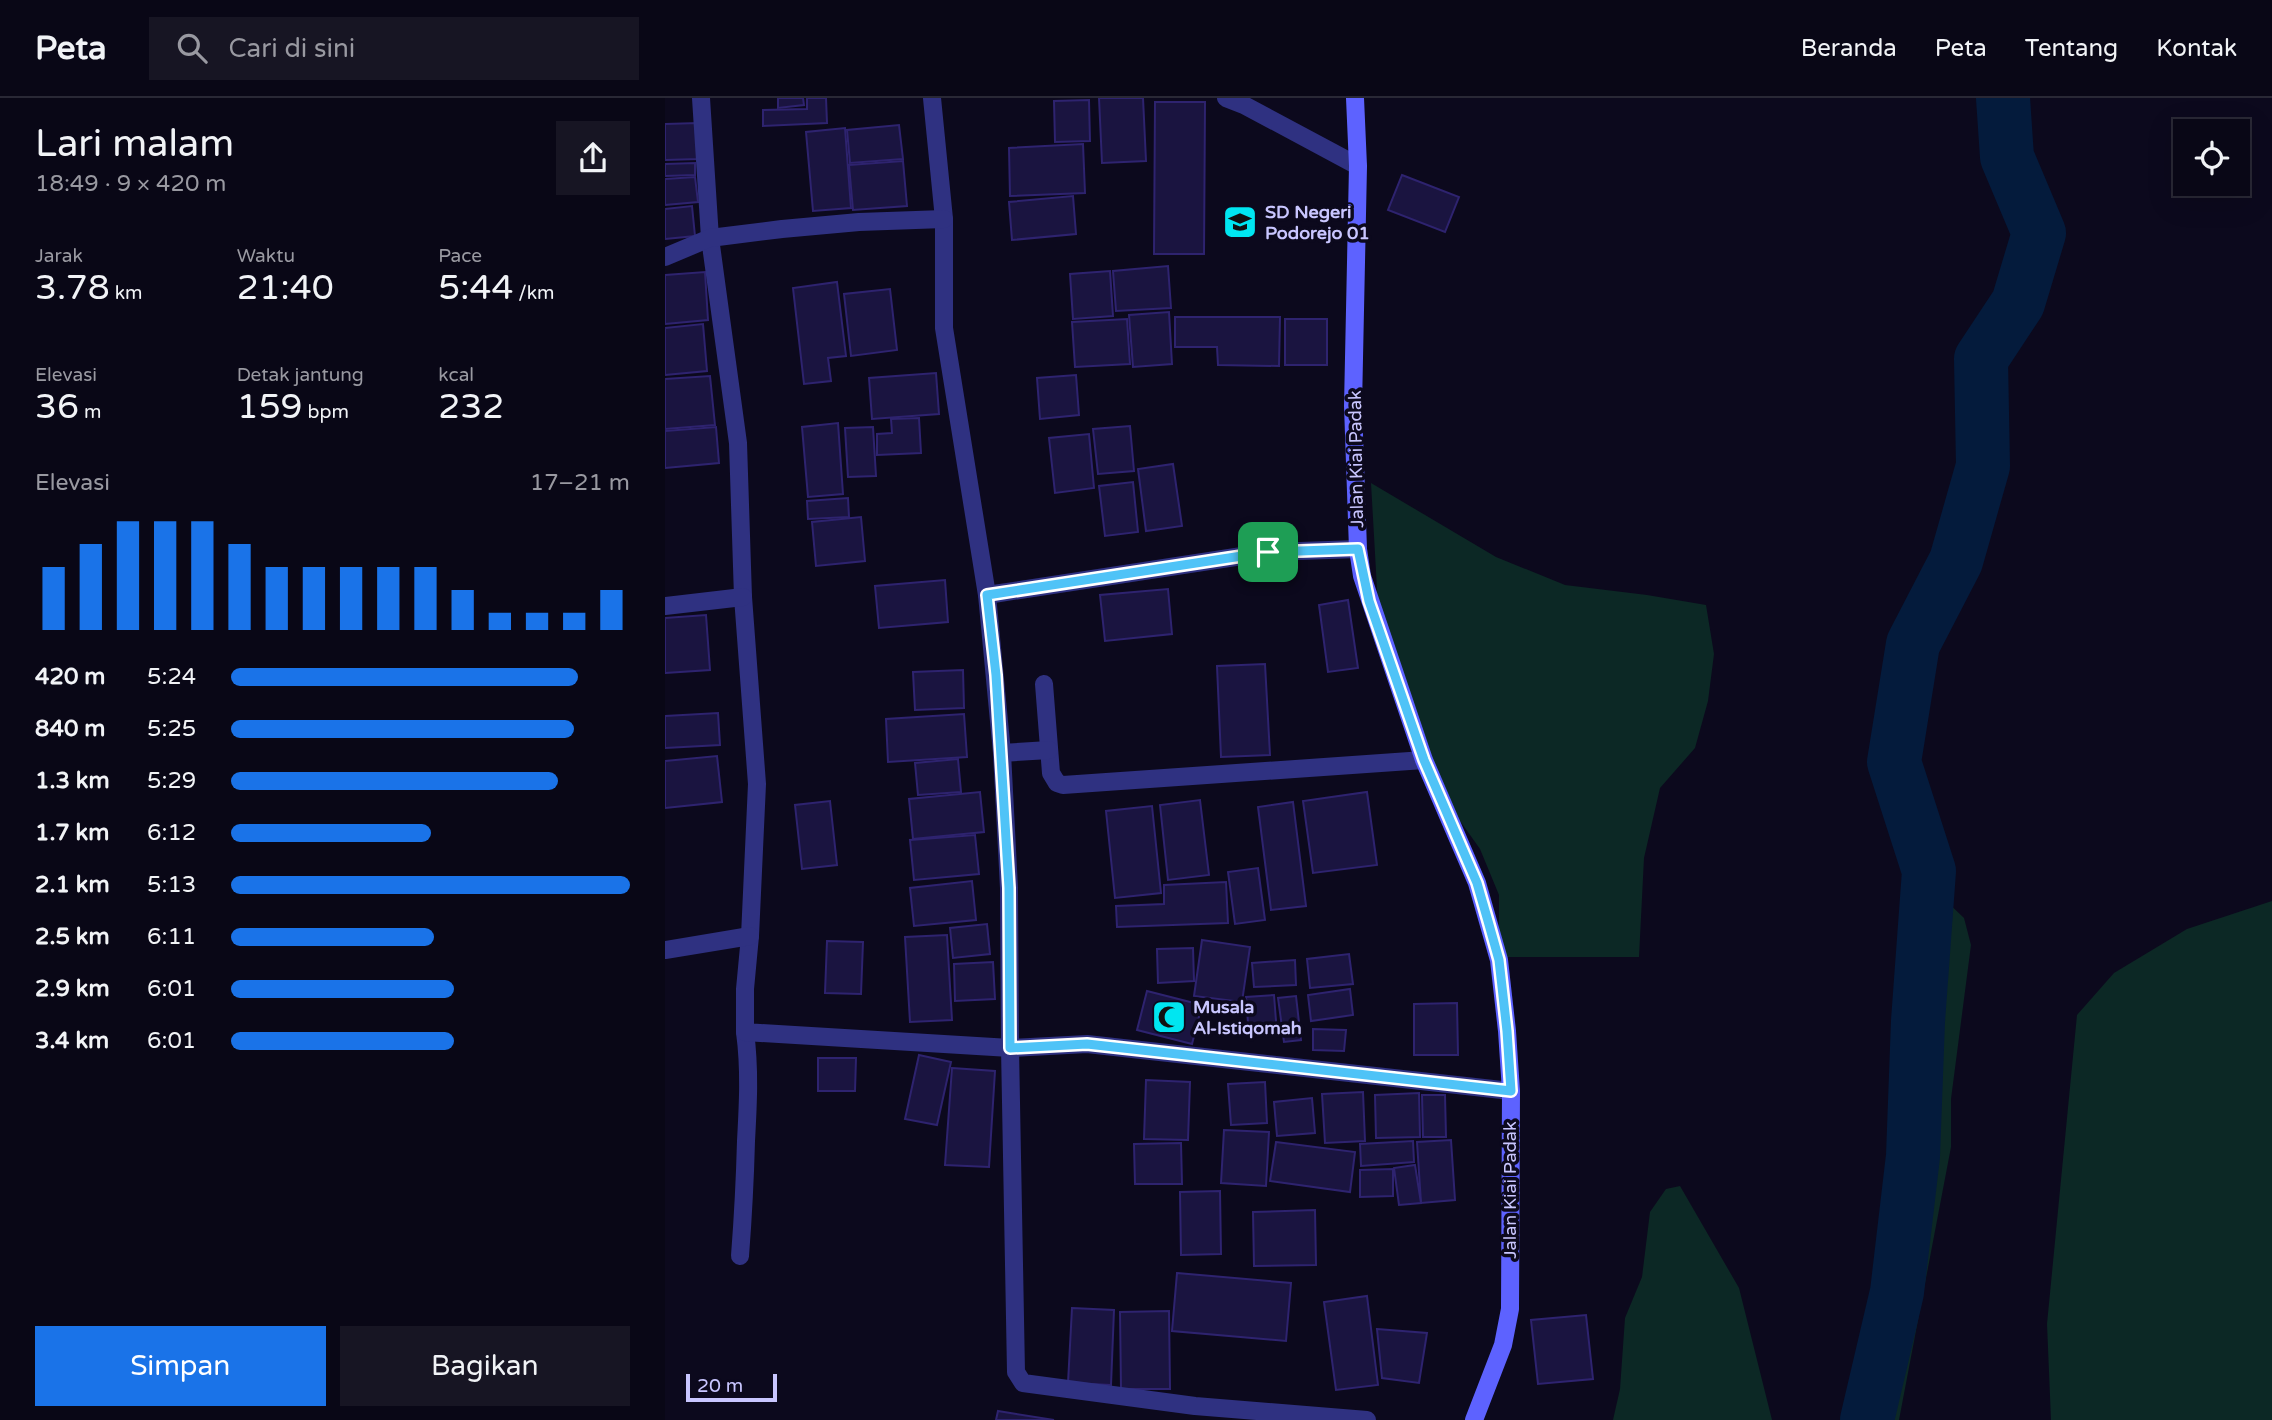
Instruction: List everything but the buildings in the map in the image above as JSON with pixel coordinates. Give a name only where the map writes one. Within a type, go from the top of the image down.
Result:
[{"type":"street","points":[[701,98],[710,239],[738,443],[743,597],[757,784],[745,989],[748,1085],[740,1256]]},
{"type":"street","points":[[932,98],[944,219],[944,328],[987,595],[1002,753],[1009,888],[1014,1366],[1023,1383],[1195,1413],[1367,1420]]},
{"type":"street","points":[[1226,98],[1358,166]]},
{"type":"street","name":"Jalan Kiai Padak","points":[[1355,98],[1358,166],[1353,392],[1358,549],[1369,601],[1424,760],[1477,883],[1499,960],[1507,1031],[1511,1091],[1510,1309],[1503,1345],[1474,1420]]},
{"type":"street","points":[[665,257],[710,239],[782,229],[859,222],[944,219]]},
{"type":"street","points":[[987,595],[1268,552],[1358,549]]},
{"type":"street","points":[[665,606],[743,597]]},
{"type":"street","points":[[1044,684],[1053,780],[1063,785],[1424,760]]},
{"type":"street","points":[[1002,753],[1049,750]]},
{"type":"street","points":[[665,950],[750,936]]},
{"type":"street","points":[[745,1032],[1010,1048],[1087,1044],[1511,1091]]},
{"type":"green space","points":[[1371,483],[1496,557],[1565,585],[1706,605],[1714,654],[1708,701],[1695,748],[1660,788],[1644,858],[1639,957],[1499,957],[1499,895],[1480,849],[1453,811],[1379,624]]},
{"type":"green space","points":[[1944,899],[1964,918],[1971,945],[1951,1099],[1951,1147],[1899,1420],[1843,1420],[1858,1394],[1877,1317],[1899,1148],[1909,969]]},
{"type":"green space","points":[[2272,901],[2272,1420],[2051,1420],[2047,1324],[2077,1015],[2114,973],[2187,929]]},
{"type":"green space","points":[[1680,1186],[1739,1288],[1772,1420],[1613,1420],[1620,1389],[1625,1318],[1642,1277],[1650,1212],[1666,1189]]},
{"type":"waterway","points":[[1867,1420],[1897,1292],[1913,1156],[1918,1021],[1929,871],[1894,762],[1913,644],[1956,561],[1983,466],[1981,359],[2018,303],[2039,233],[2007,157],[2003,98]]},
{"type":"place","name":"SD Negeri Podorejo 01","points":[[1240,222]]},
{"type":"place","name":"Musala Al-Istiqomah","points":[[1169,1017]]},
{"type":"route","points":[[1358,549],[1369,601],[1424,760],[1477,883],[1488,921],[1499,960],[1511,1091],[1087,1044],[1010,1048],[1009,888],[1002,753],[987,595],[1268,552],[1358,549]]}]
